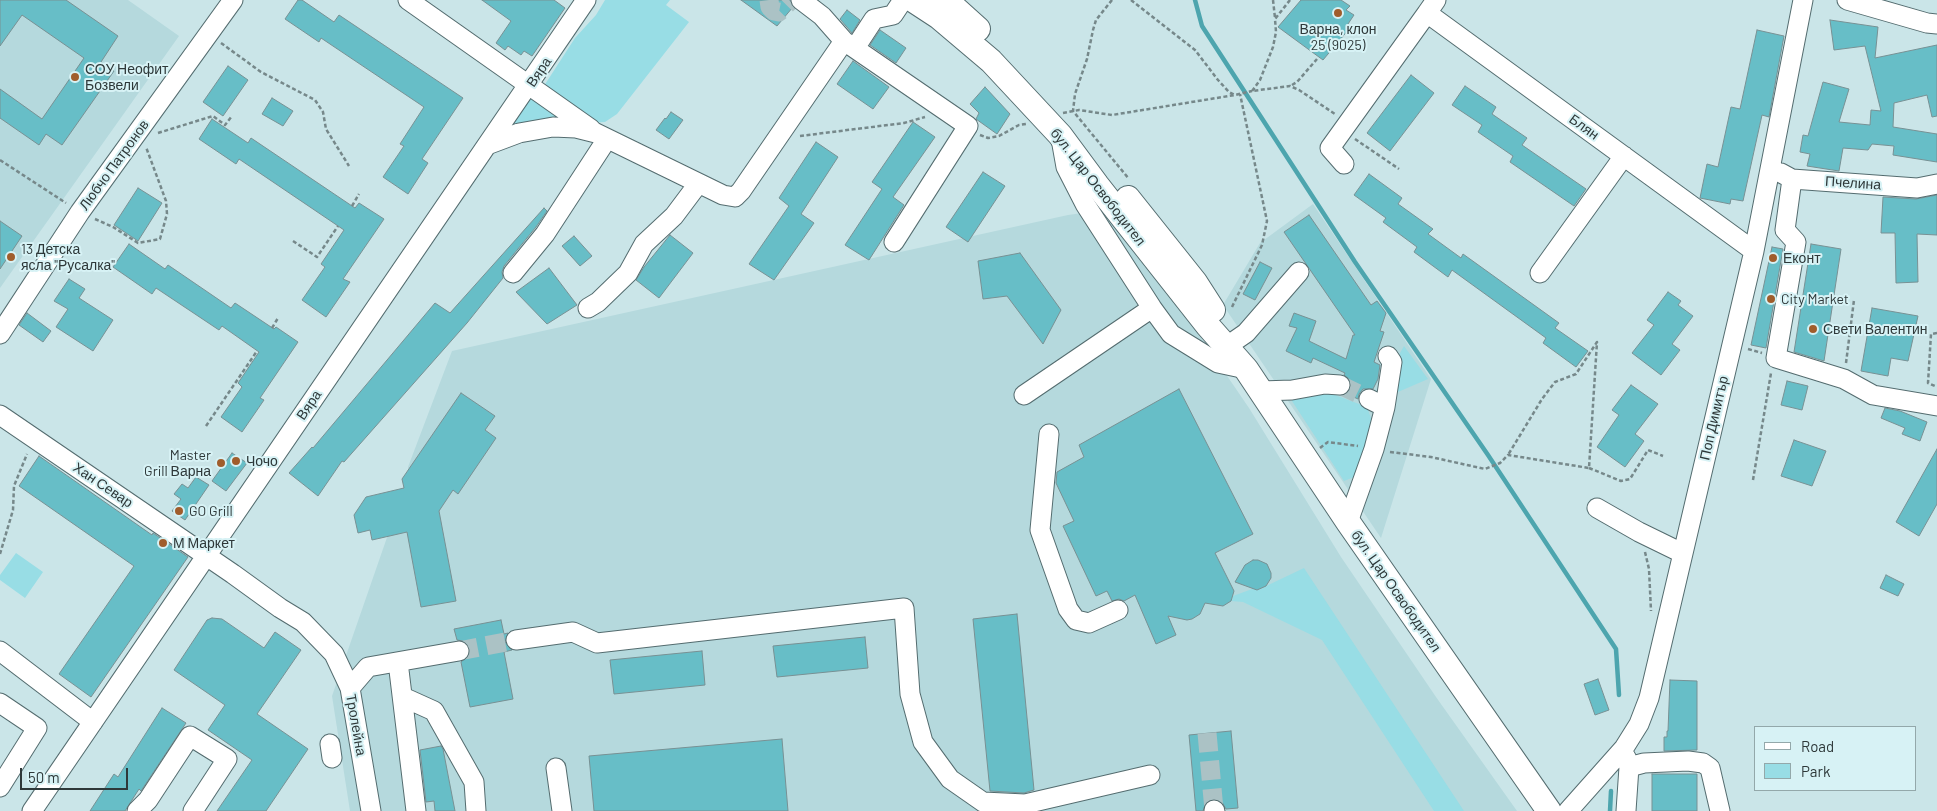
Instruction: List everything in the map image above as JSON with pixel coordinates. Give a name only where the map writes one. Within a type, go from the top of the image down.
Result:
[{"type":"main road","name":"бул. Цар Освободител","points":[[913,0],[939,17],[985,56],[1016,88],[1060,121],[1208,326],[1246,369]]},
{"type":"main road","name":"бул. Цар Освободител","points":[[946,0],[984,33],[1195,282],[1228,334],[1246,369],[1348,522],[1549,811]]},
{"type":"street","name":"Любчо Патронов","points":[[0,334],[80,212],[139,135],[233,0]]},
{"type":"street","points":[[408,0],[602,136],[727,197],[735,196],[741,191],[778,138],[850,44],[874,19],[893,15],[903,0]]},
{"type":"street","name":"Вяра","points":[[32,811],[586,0]]},
{"type":"street","points":[[794,0],[822,16],[850,44],[968,126],[894,242]]},
{"type":"street","name":"Поп Димитър","points":[[1568,811],[1624,748],[1639,724],[1648,698],[1754,251],[1803,0]]},
{"type":"street","points":[[1847,0],[1927,23],[1937,24]]},
{"type":"street","points":[[1344,164],[1330,148],[1431,7]]},
{"type":"street","name":"Блян","points":[[1431,7],[1624,156],[1754,251]]},
{"type":"street","points":[[1060,121],[1066,167],[1085,204],[1152,308],[1171,334],[1218,363],[1246,369]]},
{"type":"street","points":[[487,145],[519,133],[553,127],[576,128],[602,136]]},
{"type":"street","points":[[513,273],[555,220],[602,136]]},
{"type":"street","points":[[1540,273],[1624,156]]},
{"type":"street","name":"Пчелина","points":[[1771,167],[1792,179],[1917,188],[1937,184]]},
{"type":"street","points":[[1792,179],[1785,230],[1796,242],[1776,358],[1844,380],[1873,395],[1937,406]]},
{"type":"street","points":[[588,308],[598,302],[628,273],[644,244],[674,216],[698,184]]},
{"type":"street","points":[[1228,334],[1246,333],[1300,272]]},
{"type":"street","points":[[1024,395],[1152,308]]},
{"type":"street","points":[[1348,522],[1374,449],[1377,403],[1392,362],[1388,356]]},
{"type":"street","points":[[1261,391],[1292,390],[1324,384],[1340,384]]},
{"type":"street","name":"Хан Севар","points":[[0,415],[206,555]]},
{"type":"street","points":[[1049,434],[1040,530],[1068,609],[1076,620],[1089,623],[1118,610]]},
{"type":"street","points":[[1597,508],[1639,532],[1682,553]]},
{"type":"street","name":"Тролейна","points":[[206,555],[280,608],[303,622],[334,654],[350,688],[371,811]]},
{"type":"street","points":[[516,640],[573,632],[597,643],[904,608],[910,694],[923,742],[950,779],[983,802],[1025,804],[1150,774]]},
{"type":"street","points":[[0,650],[93,722]]},
{"type":"street","points":[[350,688],[368,667],[459,651]]},
{"type":"street","points":[[398,662],[416,811]]},
{"type":"street","points":[[403,697],[434,711],[474,782],[476,811]]},
{"type":"street","points":[[0,703],[37,728],[0,787]]},
{"type":"street","points":[[137,811],[148,800],[190,736],[227,759],[193,811]]},
{"type":"street","points":[[1624,748],[1630,767],[1626,811]]},
{"type":"street","points":[[1630,767],[1644,763],[1688,761],[1703,763],[1710,768],[1718,810]]},
{"type":"street","points":[[556,768],[562,811]]},
{"type":"path","points":[[1060,121],[1074,94],[1087,58],[1096,20],[1112,0]]},
{"type":"path","points":[[1132,0],[1195,50],[1218,80],[1229,92],[1236,95]]},
{"type":"path","points":[[1252,91],[1260,80],[1273,47],[1276,32],[1273,0]]},
{"type":"path","points":[[1275,20],[1290,0]]},
{"type":"path","points":[[208,34],[261,72],[315,100],[323,112],[326,128],[349,166]]},
{"type":"path","points":[[968,126],[978,134],[988,138],[999,136],[1019,125],[1060,121],[1079,110],[1112,115],[1290,86],[1297,82],[1316,59]]},
{"type":"path","points":[[1290,86],[1299,90],[1399,169]]},
{"type":"path","points":[[1228,334],[1262,244],[1267,221],[1240,94]]},
{"type":"path","points":[[778,138],[904,123],[950,113]]},
{"type":"path","points":[[160,239],[167,214],[166,201],[159,178],[139,135],[213,116],[225,125],[232,116]]},
{"type":"path","points":[[352,206],[359,194]]},
{"type":"path","points":[[293,241],[317,256],[338,226]]},
{"type":"path","points":[[1844,380],[1854,300]]},
{"type":"path","points":[[272,328],[278,318]]},
{"type":"path","points":[[1937,333],[1931,334],[1928,383],[1937,387]]},
{"type":"path","points":[[1306,458],[1328,442],[1431,457],[1485,469],[1500,463],[1508,455],[1542,398],[1555,382],[1576,374],[1597,342],[1589,468]]},
{"type":"path","points":[[1732,344],[1776,358],[1772,366],[1754,480]]},
{"type":"path","points":[[206,426],[257,351]]},
{"type":"path","points":[[1508,455],[1589,468],[1621,481],[1630,479],[1648,450],[1663,456]]},
{"type":"path","points":[[0,554],[13,510],[14,486],[22,464]]},
{"type":"path","points":[[1639,532],[1649,569],[1652,601],[1651,619]]},
{"type":"shaded area","name":"СОУ Неофит Бозвели","points":[[0,0],[128,0],[179,36],[0,288]]},
{"type":"shaded area","points":[[1313,204],[1431,379],[1381,538],[1223,305],[1260,243]]},
{"type":"shaded area","points":[[1104,210],[1191,323],[1249,408],[1341,557],[1436,697],[1517,811],[350,811],[332,696],[409,474],[408,467],[452,351],[1068,215]]},
{"type":"green space","points":[[605,0],[670,0],[666,5],[689,22],[617,114],[605,122],[588,123],[542,89],[575,38],[596,15]]},
{"type":"green space","points":[[527,96],[568,125],[497,138]]},
{"type":"green space","points":[[1404,346],[1428,379],[1398,392],[1396,360]]},
{"type":"green space","points":[[1327,392],[1367,407],[1373,424],[1361,467],[1354,477],[1344,481],[1292,401],[1292,398]]},
{"type":"green space","points":[[16,553],[43,572],[25,598],[0,580],[0,575]]},
{"type":"green space","points":[[1304,568],[1464,811],[1434,811],[1322,640],[1243,602],[1231,601],[1233,596],[1252,589],[1262,588]]},
{"type":"building","points":[[0,0],[66,0],[118,36],[101,62],[114,71],[62,145],[46,134],[39,145],[0,118],[0,89],[42,119],[84,58],[22,15],[0,46]]},
{"type":"building","points":[[298,0],[302,0],[334,22],[339,15],[463,98],[422,159],[428,163],[408,194],[383,177],[404,146],[400,144],[424,107],[321,38],[319,42],[285,19]]},
{"type":"building","points":[[482,0],[554,0],[565,8],[532,56],[524,51],[521,55],[508,46],[505,50],[496,43],[511,21]]},
{"type":"building","points":[[741,0],[790,0],[793,7],[777,26]]},
{"type":"building","points":[[1301,0],[1341,0],[1350,6],[1346,10],[1354,15],[1346,27],[1349,29],[1323,60],[1278,27]]},
{"type":"building","points":[[847,10],[860,20],[852,33],[840,19]]},
{"type":"building","points":[[1830,20],[1878,27],[1875,58],[1937,45],[1937,116],[1932,117],[1927,95],[1894,103],[1893,127],[1937,134],[1937,162],[1893,155],[1894,146],[1872,144],[1868,150],[1843,148],[1839,171],[1807,166],[1810,154],[1800,152],[1803,135],[1808,136],[1823,82],[1849,89],[1839,122],[1870,125],[1871,110],[1881,111],[1865,46],[1834,50]]},
{"type":"building","points":[[880,30],[906,48],[896,63],[870,45]]},
{"type":"building","points":[[1757,30],[1784,36],[1769,117],[1762,115],[1743,201],[1731,199],[1730,204],[1700,198],[1707,164],[1718,167],[1731,107],[1740,109]]},
{"type":"building","points":[[853,61],[889,87],[873,109],[837,84]]},
{"type":"building","points":[[228,66],[248,80],[223,116],[203,102]]},
{"type":"building","points":[[1411,75],[1434,93],[1390,151],[1367,133]]},
{"type":"building","points":[[1465,86],[1496,107],[1492,114],[1527,138],[1522,145],[1586,189],[1574,206],[1510,162],[1513,156],[1478,132],[1482,125],[1452,105]]},
{"type":"building","points":[[985,87],[1010,114],[997,134],[976,119],[979,113],[970,104]]},
{"type":"building","points":[[272,98],[293,111],[283,126],[262,114]]},
{"type":"building","points":[[671,112],[683,120],[669,139],[656,130]]},
{"type":"building","points":[[212,119],[248,143],[251,138],[355,208],[359,203],[384,219],[343,279],[350,282],[326,317],[302,300],[325,267],[321,264],[344,230],[239,159],[236,164],[199,139]]},
{"type":"building","points":[[913,122],[935,137],[893,197],[904,205],[869,260],[845,245],[882,189],[872,182]]},
{"type":"building","points":[[816,142],[838,157],[801,214],[814,223],[774,280],[749,264],[789,206],[779,198]]},
{"type":"building","points":[[983,172],[1005,186],[968,242],[946,227]]},
{"type":"building","points":[[1369,174],[1402,198],[1398,204],[1433,229],[1428,234],[1461,258],[1463,254],[1559,323],[1555,328],[1588,351],[1576,367],[1543,343],[1546,338],[1452,270],[1448,277],[1414,252],[1417,247],[1383,222],[1386,218],[1354,195]]},
{"type":"building","points":[[138,188],[162,203],[138,241],[114,225]]},
{"type":"building","points":[[1937,195],[1937,235],[1917,234],[1918,282],[1896,283],[1895,233],[1881,233],[1883,197],[1916,199]]},
{"type":"building","points":[[544,208],[547,211],[536,227],[504,266],[503,278],[467,323],[344,462],[342,461],[318,496],[289,473],[313,448],[435,303],[450,313]]},
{"type":"building","points":[[1309,215],[1371,305],[1377,301],[1386,313],[1380,331],[1384,332],[1374,362],[1380,365],[1378,379],[1373,389],[1363,389],[1358,399],[1347,394],[1351,385],[1350,380],[1344,375],[1345,373],[1313,358],[1311,363],[1286,351],[1297,328],[1289,326],[1294,313],[1316,321],[1309,341],[1346,359],[1353,335],[1355,335],[1284,232]]},
{"type":"building","points":[[0,221],[22,236],[0,269]]},
{"type":"building","points":[[670,235],[693,253],[659,298],[636,280]]},
{"type":"building","points":[[574,236],[592,256],[580,266],[562,246]]},
{"type":"building","points":[[129,244],[165,269],[168,265],[231,308],[235,303],[274,329],[276,327],[298,342],[260,398],[264,400],[242,432],[221,417],[242,387],[238,383],[259,352],[222,326],[219,330],[156,288],[152,294],[113,267]]},
{"type":"building","points":[[1811,244],[1841,249],[1824,361],[1794,352]]},
{"type":"building","name":"City Market","points":[[1772,247],[1783,249],[1766,348],[1751,345]]},
{"type":"building","points":[[1020,253],[1061,310],[1043,344],[1007,296],[983,299],[978,261]]},
{"type":"building","points":[[1260,262],[1272,268],[1255,300],[1243,294]]},
{"type":"building","points":[[549,268],[577,305],[547,324],[516,292]]},
{"type":"building","points":[[69,279],[85,289],[79,298],[113,320],[93,351],[56,327],[68,309],[54,301]]},
{"type":"building","points":[[1668,292],[1681,301],[1678,305],[1693,316],[1672,344],[1680,350],[1661,375],[1632,353],[1654,325],[1647,320]]},
{"type":"building","points":[[1872,308],[1918,316],[1908,361],[1891,358],[1888,376],[1861,371]]},
{"type":"building","points":[[27,313],[51,331],[43,342],[19,325]]},
{"type":"building","points":[[1787,381],[1808,386],[1802,410],[1781,405]]},
{"type":"building","points":[[1631,385],[1658,404],[1635,434],[1644,441],[1625,467],[1597,447],[1619,415],[1612,410]]},
{"type":"building","points":[[1179,389],[1253,534],[1215,553],[1234,591],[1231,601],[1223,606],[1205,603],[1200,614],[1192,619],[1187,620],[1168,616],[1176,635],[1156,644],[1135,595],[1124,601],[1119,599],[1112,601],[1107,591],[1096,596],[1063,526],[1074,521],[1056,483],[1057,472],[1084,457],[1079,445]]},
{"type":"building","points":[[461,393],[495,416],[485,430],[496,438],[458,494],[453,490],[439,511],[456,601],[421,607],[407,532],[372,540],[370,530],[358,533],[354,515],[366,497],[404,488],[402,479]]},
{"type":"building","points":[[1885,408],[1900,411],[1927,422],[1920,441],[1902,434],[1905,428],[1881,418]]},
{"type":"building","points":[[1794,440],[1826,451],[1812,486],[1781,476]]},
{"type":"building","points":[[1937,449],[1937,504],[1919,536],[1896,522]]},
{"type":"building","points":[[232,453],[247,463],[226,491],[212,481]]},
{"type":"building","points":[[39,456],[152,535],[153,533],[188,557],[91,697],[59,674],[134,566],[19,486]]},
{"type":"building","points":[[196,477],[209,485],[185,520],[172,511],[181,499],[174,494],[182,484],[188,488]]},
{"type":"building","points":[[1253,560],[1267,564],[1271,573],[1271,578],[1266,586],[1257,590],[1235,582],[1245,565]]},
{"type":"building","points":[[1886,575],[1904,584],[1898,596],[1880,588]]},
{"type":"building","points":[[1017,614],[1034,790],[1024,793],[990,791],[973,619]]},
{"type":"building","points":[[212,618],[222,619],[264,648],[275,632],[301,650],[257,714],[308,749],[266,811],[217,811],[252,760],[208,730],[225,705],[174,670],[207,620]]},
{"type":"building","points":[[501,620],[504,634],[508,633],[505,642],[512,650],[504,652],[513,699],[470,707],[461,662],[469,655],[470,649],[463,641],[457,640],[454,629]]},
{"type":"building","points":[[865,637],[868,668],[777,677],[773,646]]},
{"type":"building","points":[[702,651],[705,685],[614,694],[610,660]]},
{"type":"building","points":[[1598,679],[1609,710],[1595,715],[1584,684]]},
{"type":"building","points":[[1670,680],[1697,681],[1697,750],[1664,751],[1664,737],[1667,737],[1668,731]]},
{"type":"building","points":[[162,708],[186,723],[141,791],[139,789],[125,811],[90,811],[114,774],[118,777]]},
{"type":"building","points":[[1231,731],[1238,808],[1226,809],[1222,802],[1212,799],[1206,802],[1203,811],[1196,811],[1189,735]]},
{"type":"building","points":[[782,739],[788,811],[594,811],[589,756]]},
{"type":"building","points":[[441,746],[455,811],[435,811],[434,801],[426,802],[420,750]]},
{"type":"building","points":[[1652,774],[1697,774],[1697,811],[1652,811]]},
{"type":"waterway","points":[[1195,0],[1202,26],[1355,262],[1488,455],[1616,649],[1619,695]]},
{"type":"waterway","points":[[1610,811],[1611,791]]},
{"type":"tunnel","points":[[769,0],[770,7],[774,11],[779,12],[790,1]]},
{"type":"tunnel","points":[[1340,385],[1369,399]]},
{"type":"tunnel","points":[[459,651],[516,640]]},
{"type":"tunnel","points":[[1207,733],[1214,810]]},
{"type":"place","name":"Варна, клон 25 (9025)","points":[[1338,13]]},
{"type":"place","name":"СОУ Неофит Бозвели","points":[[75,77]]},
{"type":"place","name":"13 Детска ясла \"Русалка\"","points":[[11,257]]},
{"type":"place","name":"Еконт","points":[[1773,258]]},
{"type":"place","name":"City Market","points":[[1771,299]]},
{"type":"place","name":"Свети Валентин","points":[[1813,329]]},
{"type":"place","name":"Чочо","points":[[236,461]]},
{"type":"place","name":"Master Grill Варна","points":[[221,463]]},
{"type":"place","name":"GO Grill","points":[[179,511]]},
{"type":"place","name":"М Маркет","points":[[163,543]]}]
